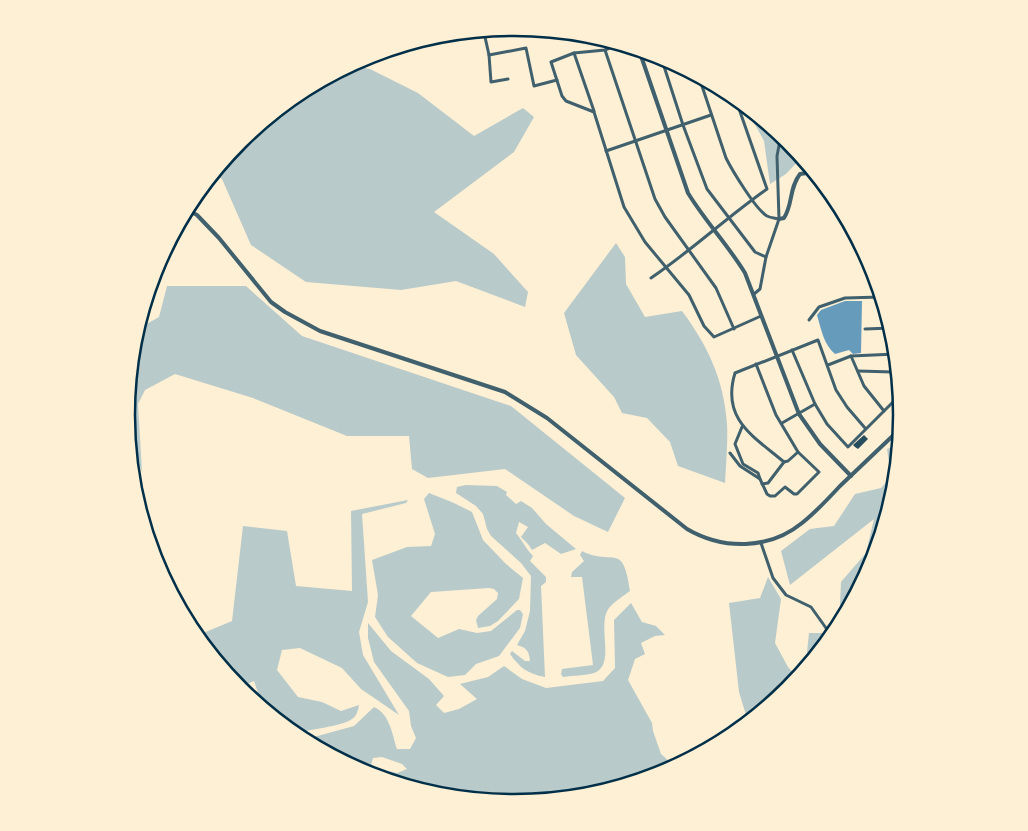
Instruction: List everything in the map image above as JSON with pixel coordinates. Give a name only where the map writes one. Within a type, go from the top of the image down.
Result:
[{"type":"street","points":[[485,37],[489,55],[491,82],[508,79]]},
{"type":"street","points":[[489,55],[526,48],[534,86],[557,80]]},
{"type":"street","points":[[594,112],[566,101],[562,96],[551,62],[574,53],[609,48]]},
{"type":"street","points":[[605,50],[654,199],[716,288],[734,329]]},
{"type":"street","points":[[574,53],[624,207],[645,242],[689,295],[704,326],[714,337],[761,316]]},
{"type":"street","points":[[642,58],[665,131],[688,193],[698,210],[736,258],[745,273],[799,414],[820,444],[851,476]]},
{"type":"street","points":[[664,67],[707,189],[755,252],[766,257]]},
{"type":"street","points":[[703,86],[731,170],[766,215],[779,219],[784,218],[788,213],[794,182],[800,174],[806,173]]},
{"type":"street","points":[[651,278],[767,189],[740,111]]},
{"type":"street","points":[[606,151],[712,115]]},
{"type":"street","points":[[754,294],[760,289],[766,257],[779,219],[777,156],[779,144]]},
{"type":"street","points":[[194,213],[220,238],[271,302],[285,312],[320,331],[505,392],[547,418],[687,529],[698,535],[723,542],[748,544],[761,543],[779,537],[801,524],[892,436]]},
{"type":"street","points":[[809,320],[819,307],[845,298],[874,296]]},
{"type":"street","points":[[865,329],[883,328]]},
{"type":"street","points":[[784,462],[742,427],[734,410],[732,395],[732,382],[735,372],[818,340],[836,390],[846,407],[865,428]]},
{"type":"street","points":[[792,350],[815,404],[827,424],[848,446],[892,403]]},
{"type":"street","points":[[828,365],[851,356],[888,354]]},
{"type":"street","points":[[851,356],[864,386],[884,412]]},
{"type":"street","points":[[742,427],[734,444],[744,464],[758,473],[767,494],[770,496],[775,496],[785,487],[794,494],[797,494],[819,472],[798,452],[776,415],[756,364]]},
{"type":"street","points":[[858,371],[890,372]]},
{"type":"street","points":[[782,423],[815,404]]},
{"type":"street","points":[[762,484],[768,483],[784,462],[788,461],[798,452]]},
{"type":"street","points":[[730,453],[740,466],[760,479]]},
{"type":"street","points":[[761,543],[773,578],[786,595],[811,607],[827,629]]},
{"type":"shaded area","points":[[363,68],[370,69],[418,93],[474,136],[523,108],[534,117],[514,152],[434,212],[494,254],[528,292],[525,307],[456,281],[401,290],[306,282],[251,245],[222,179],[219,177],[229,165],[264,130],[303,100],[346,75]]},
{"type":"shaded area","points":[[754,122],[797,163],[786,174],[770,184],[764,141]]},
{"type":"shaded area","points":[[616,243],[625,257],[626,284],[645,317],[682,311],[700,337],[713,364],[722,393],[727,424],[725,483],[678,466],[670,442],[647,418],[622,413],[614,397],[576,355],[564,313]]},
{"type":"shaded area","points":[[167,286],[246,286],[302,336],[511,406],[625,498],[608,532],[574,516],[505,469],[428,478],[412,469],[409,436],[347,436],[253,398],[175,374],[145,390],[138,404],[142,472],[138,459],[135,416],[138,366],[146,324],[159,317]]},
{"type":"shaded area","points":[[891,447],[890,467],[887,449]]},
{"type":"shaded area","points":[[887,481],[873,537],[854,583],[840,609],[841,582],[866,553],[874,519],[790,585],[781,551],[810,529],[834,526],[855,494],[881,488]]},
{"type":"shaded area","points":[[466,485],[497,486],[507,492],[506,495],[516,504],[521,501],[532,508],[546,524],[576,549],[561,554],[545,543],[532,550],[521,537],[528,527],[519,522],[516,533],[533,556],[530,561],[546,577],[546,582],[541,586],[545,677],[525,670],[510,654],[512,651],[525,661],[530,661],[527,650],[517,645],[525,631],[530,611],[531,576],[521,563],[491,536],[483,514],[476,506],[456,493],[457,487]]},
{"type":"shaded area","points":[[429,493],[472,512],[483,540],[506,564],[523,578],[519,599],[498,621],[490,626],[478,628],[476,620],[497,599],[498,593],[494,589],[489,588],[431,592],[411,616],[438,638],[459,629],[477,633],[491,631],[517,610],[520,610],[523,614],[520,628],[499,656],[476,664],[465,675],[448,677],[417,663],[388,637],[375,617],[378,595],[372,560],[407,547],[431,546],[435,534],[424,499]]},
{"type":"shaded area","points":[[408,500],[406,503],[362,514],[368,602],[359,632],[363,655],[399,715],[361,689],[342,668],[300,648],[282,650],[277,670],[298,697],[322,702],[341,711],[359,705],[355,716],[347,722],[304,732],[259,697],[254,681],[246,684],[229,666],[204,633],[232,621],[243,526],[287,531],[296,586],[352,591],[351,511]]},
{"type":"shaded area","points":[[582,551],[620,560],[624,565],[630,591],[609,608],[606,615],[604,624],[605,653],[601,669],[590,674],[563,677],[561,674],[562,669],[593,665],[582,577],[571,577],[572,572],[584,561],[580,555]]},
{"type":"shaded area","points":[[768,577],[781,599],[775,643],[793,672],[764,701],[745,716],[726,730],[736,720],[746,715],[739,692],[729,603],[760,598]]},
{"type":"shaded area","points":[[631,603],[642,622],[656,626],[665,635],[655,636],[641,643],[645,654],[635,659],[628,680],[652,723],[661,754],[669,762],[612,782],[564,792],[539,794],[514,795],[464,792],[392,775],[385,772],[389,771],[397,773],[407,769],[402,764],[382,757],[373,758],[371,765],[373,767],[346,756],[313,737],[354,726],[374,707],[384,714],[387,719],[397,749],[410,749],[416,738],[411,726],[409,711],[374,662],[368,638],[368,623],[391,651],[429,679],[444,696],[436,705],[444,713],[459,709],[477,699],[460,684],[488,677],[504,666],[522,679],[546,688],[603,681],[615,668],[614,620]]},
{"type":"shaded area","points":[[809,633],[824,633],[815,646],[807,657]]},
{"type":"water","points":[[845,301],[862,301],[861,353],[853,354],[849,350],[835,354],[828,346],[817,315],[821,310]]},
{"type":"building","points":[[864,435],[868,439],[858,449],[853,445]]}]
